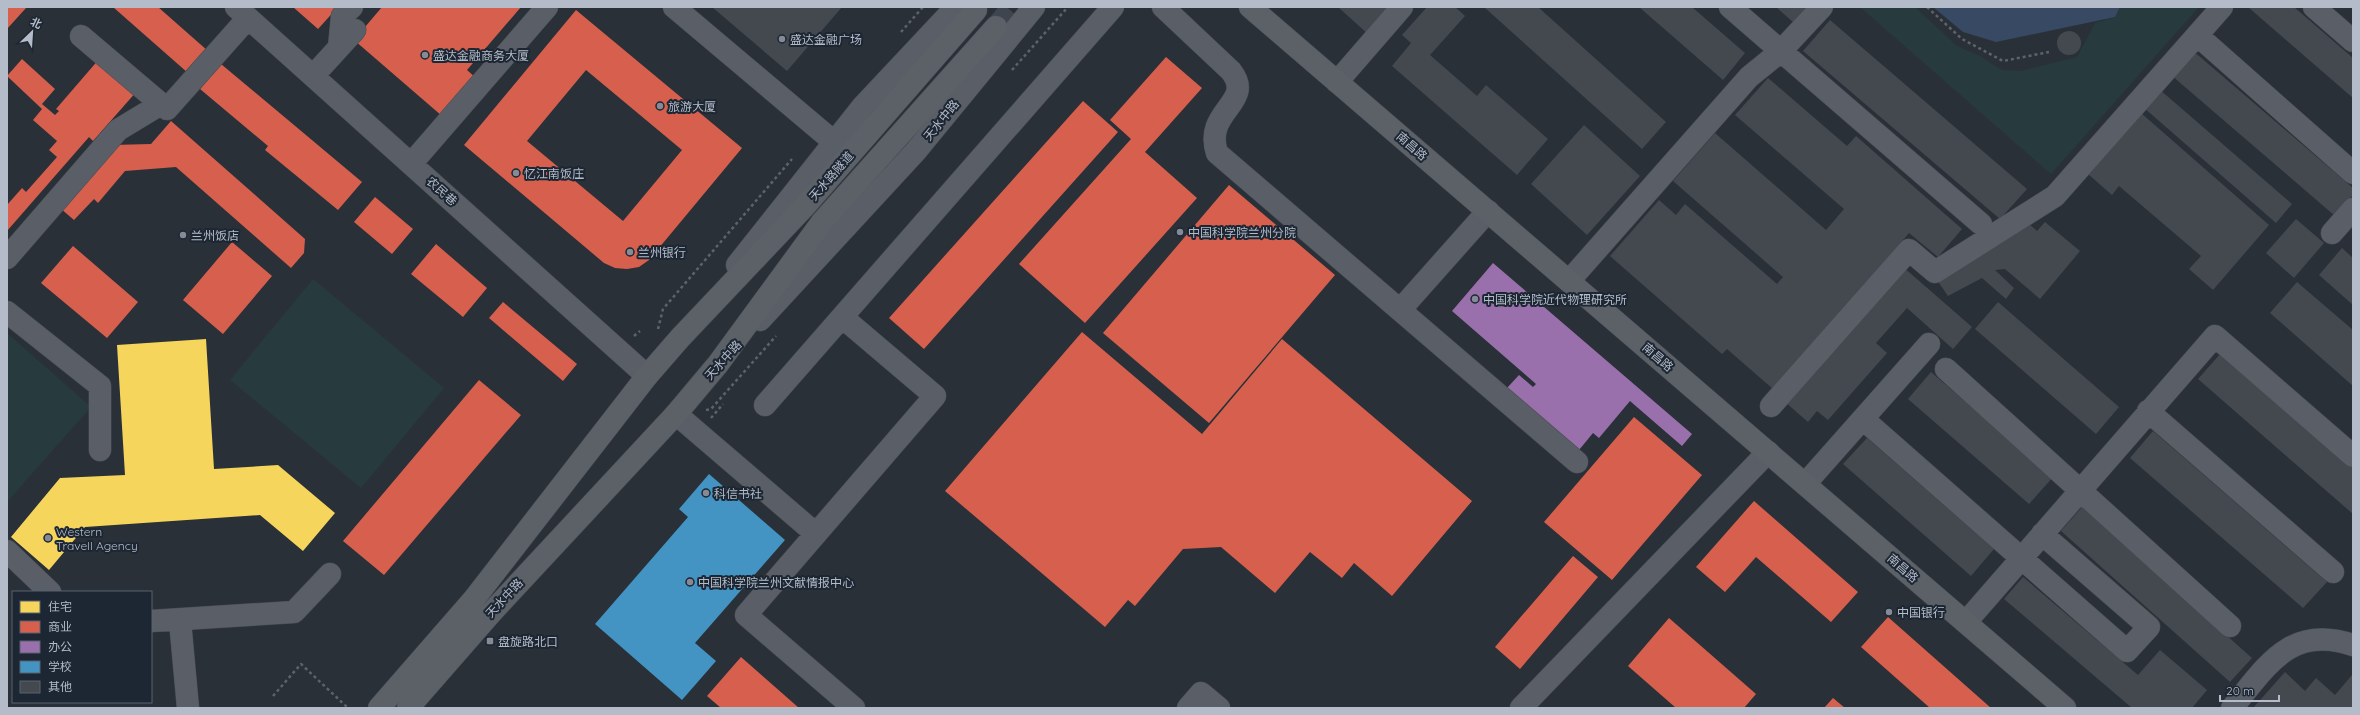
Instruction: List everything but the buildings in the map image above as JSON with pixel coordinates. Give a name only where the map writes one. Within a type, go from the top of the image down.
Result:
[{"type":"main road","name":"南昌路","points":[[1250,7],[2065,708]]},
{"type":"main road","name":"天水路隧道","points":[[680,338],[805,206],[966,8]]},
{"type":"main road","name":"天水路隧道","points":[[718,364],[822,222],[996,27]]},
{"type":"main road","name":"天水中路","points":[[379,708],[474,598],[648,376],[680,338]]},
{"type":"main road","name":"天水中路","points":[[408,708],[491,613],[676,414],[718,364]]},
{"type":"street","points":[[339,47],[342,16],[352,7]]},
{"type":"street","points":[[411,164],[547,7]]},
{"type":"street","points":[[674,7],[834,142]]},
{"type":"street","name":"天水中路","points":[[718,364],[916,151],[1034,7]]},
{"type":"street","points":[[765,404],[1113,7]]},
{"type":"street","points":[[1163,7],[1230,71],[1237,83],[1236,98],[1216,125],[1213,134],[1217,153],[1577,462]]},
{"type":"street","points":[[1337,82],[1402,7]]},
{"type":"street","points":[[1730,7],[1981,224]]},
{"type":"street","points":[[1569,281],[1749,77],[1781,51],[1822,7]]},
{"type":"street","points":[[1770,406],[1909,250],[1934,272],[2055,196],[2222,7]]},
{"type":"street","points":[[2314,7],[2353,42]]},
{"type":"street","name":"天水中路","points":[[680,338],[862,106],[966,8]]},
{"type":"street","points":[[81,36],[167,109],[242,13]]},
{"type":"street","name":"农民巷","points":[[242,13],[648,376]]},
{"type":"street","points":[[313,76],[355,30]]},
{"type":"street","points":[[2197,35],[2353,173]]},
{"type":"street","points":[[7,258],[118,130],[161,104]]},
{"type":"street","points":[[2332,233],[2353,209]]},
{"type":"street","points":[[1400,310],[1488,211]]},
{"type":"street","points":[[7,312],[100,386],[100,450]]},
{"type":"street","points":[[842,317],[935,396],[746,615],[854,708]]},
{"type":"street","points":[[1966,622],[2148,411],[2215,336],[2353,456]]},
{"type":"street","points":[[1805,484],[1929,344]]},
{"type":"street","points":[[1946,369],[2230,626]]},
{"type":"street","points":[[2148,411],[2333,572]]},
{"type":"street","points":[[676,414],[816,534]]},
{"type":"street","points":[[1863,419],[2127,651],[2148,627],[2042,534]]},
{"type":"street","points":[[1521,708],[1768,452]]},
{"type":"street","points":[[7,551],[49,591]]},
{"type":"street","points":[[152,621],[180,621],[294,612],[330,574]]},
{"type":"street","points":[[180,621],[188,708]]},
{"type":"street","points":[[2232,708],[2276,655],[2296,644],[2317,639],[2339,640],[2353,645]]},
{"type":"street","points":[[1188,708],[1201,693],[1219,708]]},
{"type":"path","points":[[1927,7],[1962,39],[2003,61],[2049,52]]},
{"type":"path","points":[[273,696],[301,664],[348,708]]},
{"type":"green space","points":[[1860,7],[1915,7],[1957,46],[1980,56],[2002,70],[2021,71],[2077,57],[2095,23],[2115,17],[2120,7],[2199,7],[2051,174]]},
{"type":"green space","points":[[313,279],[444,388],[361,488],[230,380]]},
{"type":"green space","points":[[7,333],[91,407],[7,502]]},
{"type":"water","points":[[1933,7],[2120,7],[2115,17],[1996,42],[1963,32]]},
{"type":"tunnel","points":[[996,27],[1013,7]]},
{"type":"place","name":"盛达金融广场","points":[[782,39]]},
{"type":"place","name":"盛达金融商务大厦","points":[[425,55]]},
{"type":"place","name":"旅游大厦","points":[[660,106]]},
{"type":"place","name":"忆江南饭庄","points":[[516,173]]},
{"type":"place","name":"中国科学院兰州分院","points":[[1180,232]]},
{"type":"place","name":"兰州饭店","points":[[183,235]]},
{"type":"place","name":"兰州银行","points":[[630,252]]},
{"type":"place","name":"中国科学院近代物理研究所","points":[[1475,299]]},
{"type":"place","name":"科信书社","points":[[706,493]]},
{"type":"place","name":"Western Travell Agency","points":[[48,538]]},
{"type":"place","name":"中国科学院兰州文献情报中心","points":[[690,582]]},
{"type":"place","name":"中国银行","points":[[1889,612]]},
{"type":"place","name":"盘旋路北口","points":[[490,641]]}]
